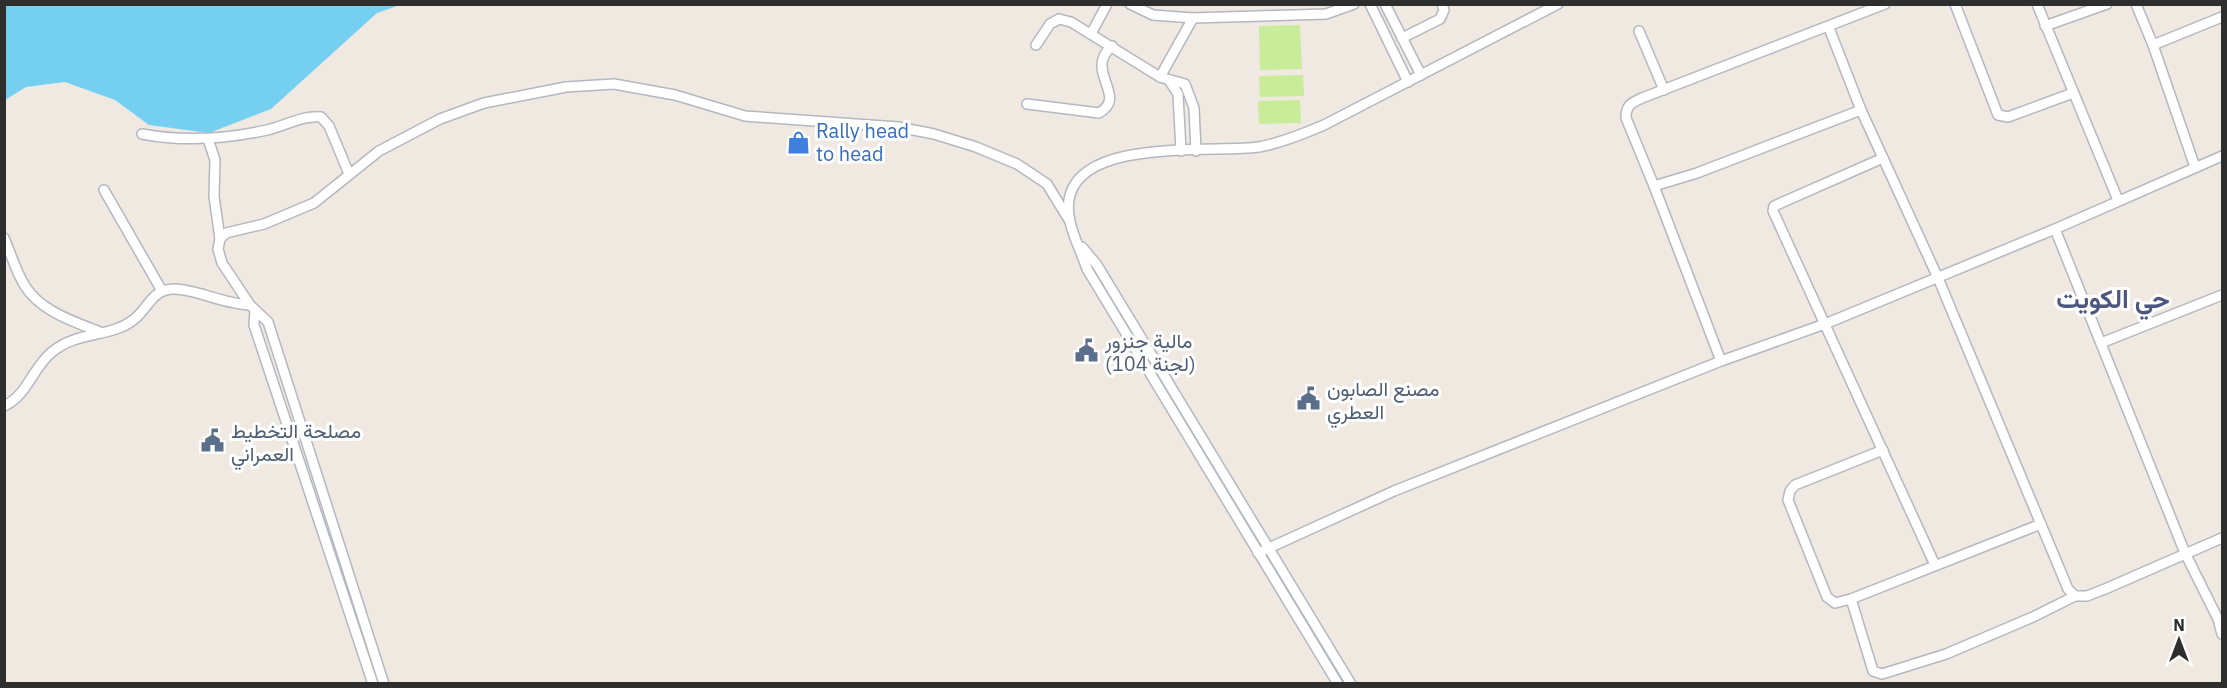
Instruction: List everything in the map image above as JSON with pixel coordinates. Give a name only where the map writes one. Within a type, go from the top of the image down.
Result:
[{"type":"street","points":[[1091,34],[1107,4]]},
{"type":"street","points":[[1130,4],[1153,15],[1193,18],[1326,14],[1354,4]]},
{"type":"street","points":[[1370,4],[1408,82]]},
{"type":"street","points":[[1384,4],[1421,75]]},
{"type":"street","points":[[1402,38],[1440,19],[1444,10],[1442,4]]},
{"type":"street","points":[[1069,220],[1071,192],[1077,181],[1099,164],[1137,153],[1262,146],[1288,139],[1324,125],[1558,4]]},
{"type":"street","points":[[1721,361],[1626,118],[1626,109],[1630,103],[1829,28],[1885,4]]},
{"type":"street","points":[[1955,4],[1998,115],[2008,117],[2073,93]]},
{"type":"street","points":[[2037,4],[2118,200]]},
{"type":"street","points":[[2045,26],[2108,4]]},
{"type":"street","points":[[2136,4],[2153,45],[2195,167]]},
{"type":"street","points":[[2153,45],[2223,16]]},
{"type":"street","points":[[1165,78],[1193,18]]},
{"type":"street","points":[[1036,45],[1050,24],[1059,19],[1071,22],[1165,78],[1178,94],[1181,151]]},
{"type":"street","points":[[1829,28],[1861,110],[1938,278],[2068,589],[2075,596]]},
{"type":"street","points":[[1639,31],[1664,90]]},
{"type":"street","points":[[1027,104],[1099,113],[1106,110],[1110,104],[1110,96],[1100,67],[1101,59],[1112,46]]},
{"type":"street","points":[[1165,78],[1178,80],[1189,89],[1194,108],[1196,151]]},
{"type":"street","points":[[220,238],[226,233],[264,224],[314,203],[349,174],[406,134],[484,103],[566,87],[614,84],[675,95],[745,116],[898,127],[934,134],[1017,164],[1047,184],[1069,220],[1087,269],[1338,684]]},
{"type":"street","points":[[1654,186],[1697,173],[1861,110]]},
{"type":"street","points":[[142,134],[162,138],[208,139],[270,130],[302,119],[321,117],[329,126],[349,174]]},
{"type":"street","points":[[208,139],[215,160],[214,196],[220,238],[218,249],[222,263],[253,307],[268,322],[384,684]]},
{"type":"street","points":[[1258,553],[1394,491],[1721,361],[1825,324],[2055,229],[2223,156]]},
{"type":"street","points":[[1883,158],[1774,206],[1773,211],[1935,565]]},
{"type":"street","points":[[104,190],[162,291]]},
{"type":"street","points":[[2055,229],[2185,554],[2218,619],[2223,634]]},
{"type":"street","points":[[4,238],[25,288],[43,304],[66,318],[101,332]]},
{"type":"street","points":[[1078,243],[1097,265],[1351,684]]},
{"type":"street","points":[[4,406],[19,396],[43,359],[58,347],[80,336],[117,329],[132,322],[155,294],[162,291],[175,289],[253,307]]},
{"type":"street","points":[[2101,342],[2222,296],[2223,307]]},
{"type":"street","points":[[253,307],[254,325],[373,684]]},
{"type":"street","points":[[1115,316],[1124,309]]},
{"type":"street","points":[[284,418],[298,413]]},
{"type":"street","points":[[1883,450],[1812,477],[1790,490],[1789,505],[1827,597],[1835,603],[1851,599],[2041,524]]},
{"type":"street","points":[[1215,482],[1225,476]]},
{"type":"street","points":[[1851,599],[1871,664],[1874,671],[1882,674],[1946,654],[2033,617],[2075,596],[2087,596],[2105,589],[2223,538]]},
{"type":"street","points":[[351,616],[362,612]]},
{"type":"green space","points":[[1300,25],[1302,69],[1260,70],[1259,26]]},
{"type":"green space","points":[[1303,75],[1304,96],[1260,97],[1259,76]]},
{"type":"green space","points":[[1300,100],[1301,123],[1259,124],[1258,101]]},
{"type":"water","points":[[4,5],[400,5],[377,13],[271,109],[209,133],[149,125],[115,100],[65,82],[26,87],[5,100]]},
{"type":"place","name":"Rally head to head","points":[[798,142]]},
{"type":"place","name":"مالية جنزور (لجنة 104)","points":[[1087,351]]},
{"type":"place","name":"مصنع الصابون العطري","points":[[1309,399]]},
{"type":"place","name":"مصلحة التخطيط العمراني","points":[[213,441]]},
{"type":"district","name":"حي الكويت","points":[[2113,298]]}]
